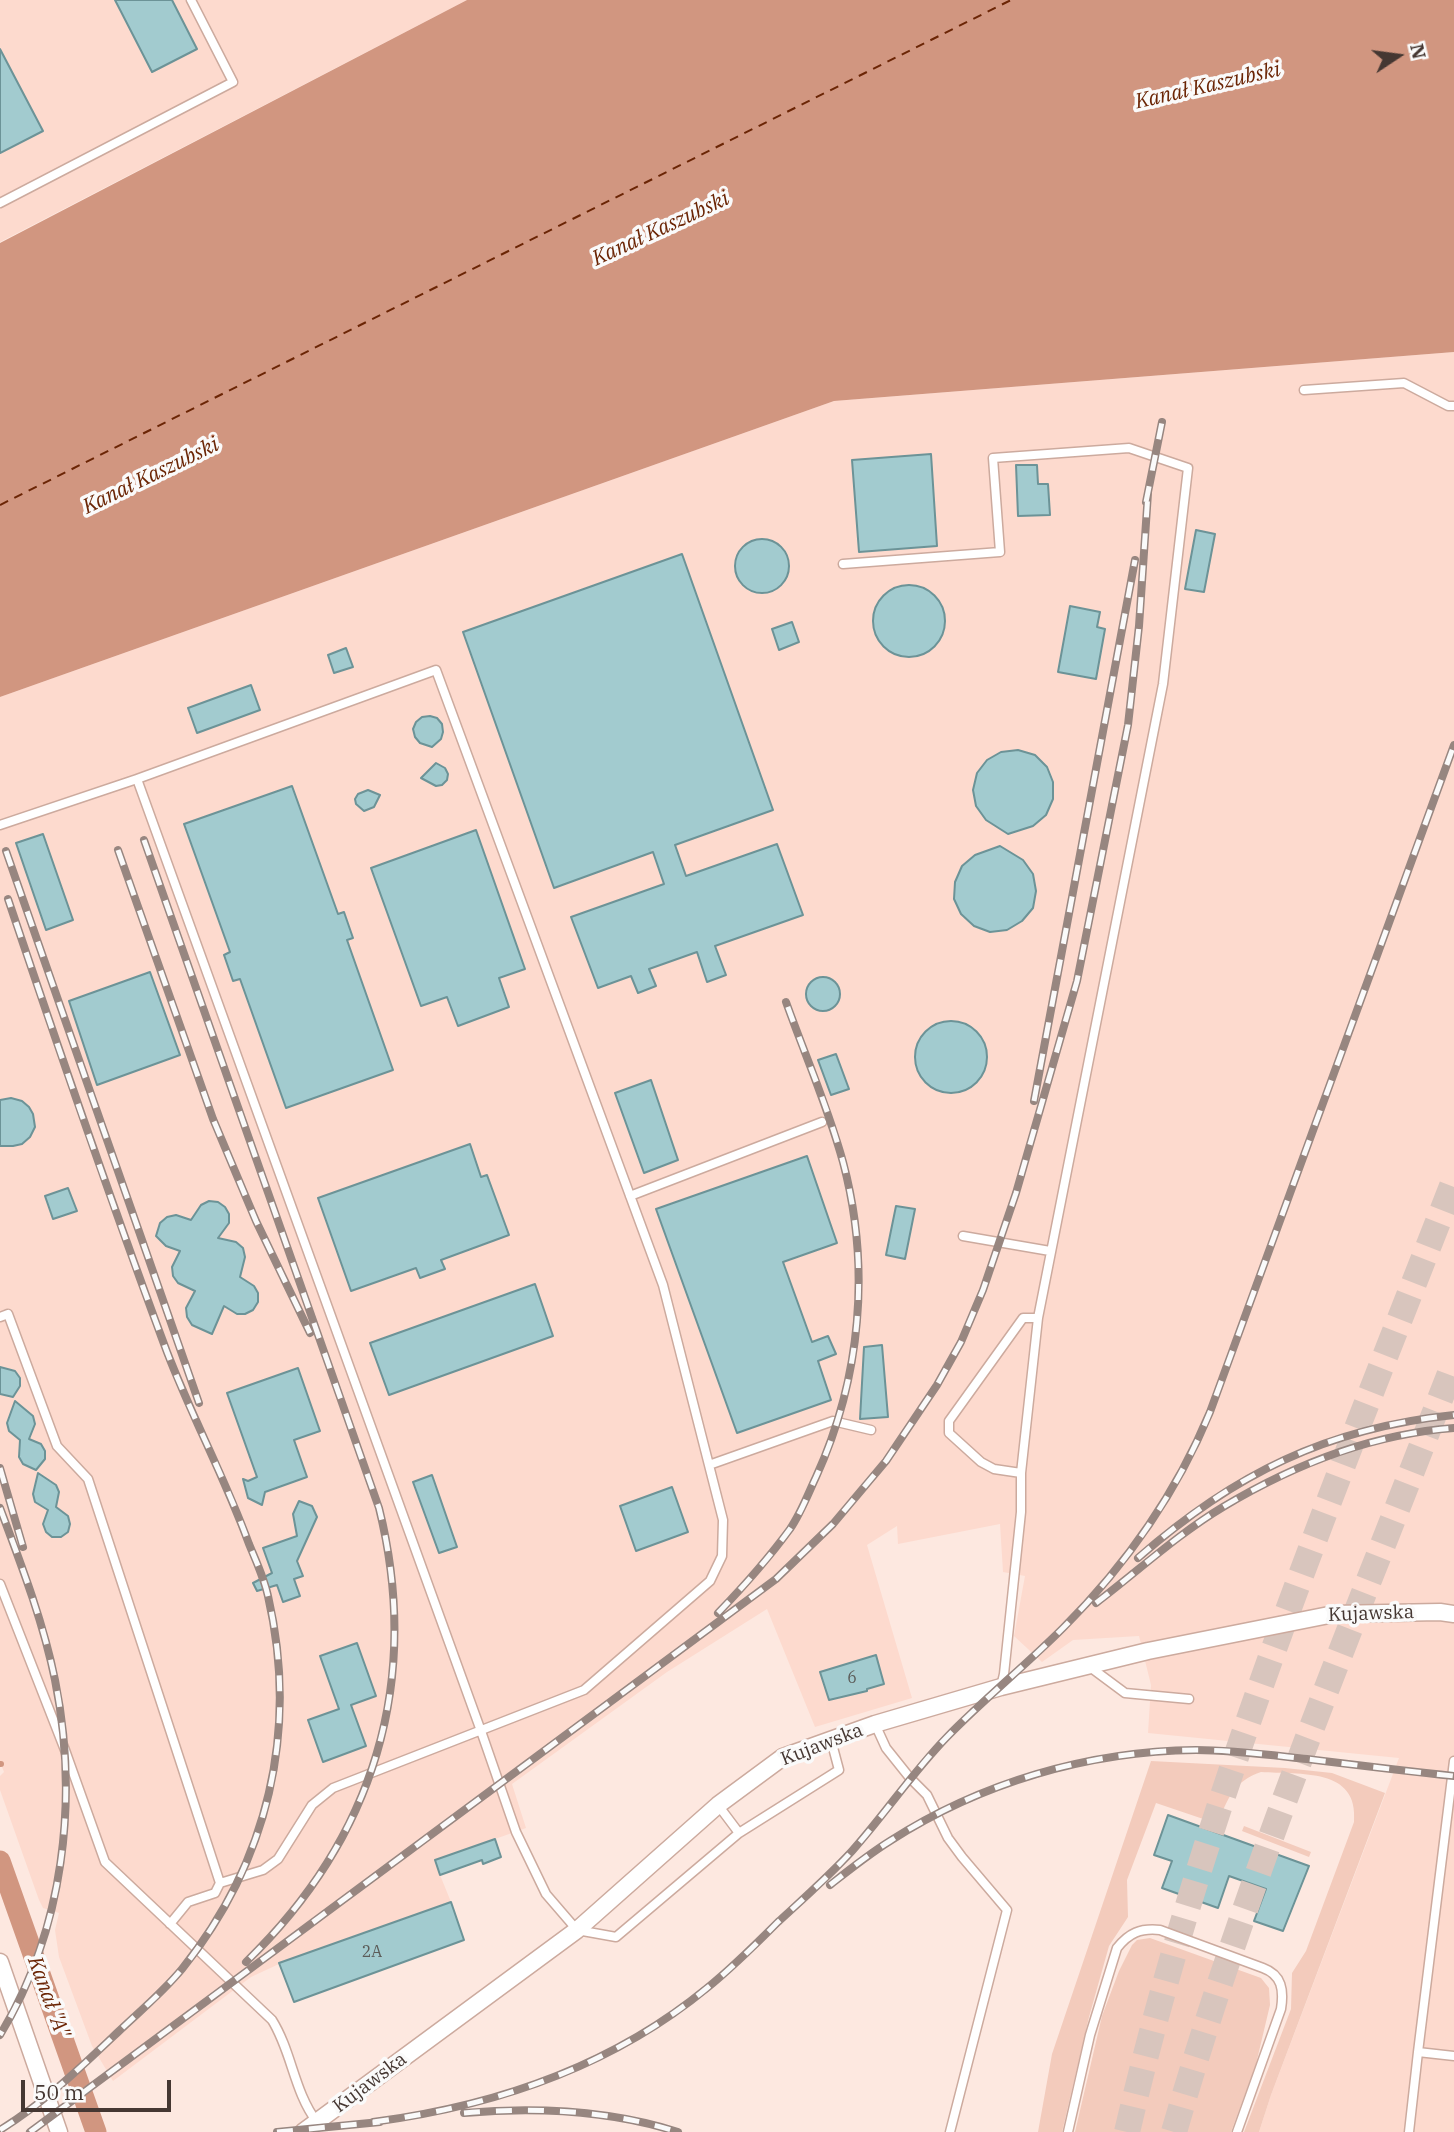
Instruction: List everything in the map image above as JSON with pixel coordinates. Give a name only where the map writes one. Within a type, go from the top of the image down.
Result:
[{"type":"street","name":"Kujawska","points":[[303,2132],[577,1930],[718,1805],[783,1757],[875,1724],[1088,1665],[1323,1615],[1440,1612],[1454,1614]]},
{"type":"street","points":[[0,1962],[58,2132]]},
{"type":"lane","points":[[0,203],[233,82],[191,0]]},
{"type":"lane","points":[[1304,390],[1404,383],[1448,406],[1454,406]]},
{"type":"lane","points":[[843,564],[1000,552],[993,458],[1129,448],[1188,468],[1163,684],[1038,1318],[1021,1473],[1017,1562],[1000,1688]]},
{"type":"lane","points":[[0,825],[137,779],[436,670],[663,1285],[723,1520],[722,1556],[710,1581],[584,1690],[333,1788],[313,1805],[278,1859],[263,1871],[220,1883]]},
{"type":"lane","points":[[137,779],[516,1832],[546,1894],[577,1930],[616,1937],[739,1833],[839,1770],[831,1739]]},
{"type":"lane","points":[[630,1196],[822,1122]]},
{"type":"lane","points":[[963,1236],[1051,1251]]},
{"type":"lane","points":[[0,1317],[8,1314],[57,1446],[88,1479],[220,1883],[215,1893],[188,1902],[170,1924]]},
{"type":"lane","points":[[1021,1473],[994,1469],[981,1462],[949,1433],[948,1421],[1023,1318],[1038,1318]]},
{"type":"lane","points":[[709,1465],[833,1421],[871,1430]]},
{"type":"lane","points":[[0,1584],[65,1750],[105,1862],[272,2020],[280,2033],[301,2096],[317,2122]]},
{"type":"lane","points":[[1088,1665],[1125,1693],[1189,1699]]},
{"type":"lane","points":[[875,1724],[886,1748],[927,1795],[948,1838],[961,1857],[1007,1910],[950,2132]]},
{"type":"lane","points":[[1409,2132],[1454,1761]]},
{"type":"lane","points":[[718,1805],[739,1833]]},
{"type":"lane","points":[[1068,2132],[1090,2035],[1117,1948],[1126,1937],[1149,1929],[1160,1930],[1263,1968],[1275,1974],[1279,1980],[1282,1989],[1281,2009],[1237,2132]]},
{"type":"lane","points":[[1418,2052],[1454,2056]]},
{"type":"shaded area","points":[[0,0],[467,0],[0,242]]},
{"type":"shaded area","points":[[1454,352],[1454,2132],[1259,2132],[1399,1758],[1148,1733],[1151,1685],[1139,1636],[1073,1640],[1042,1662],[1014,1636],[1025,1576],[1003,1572],[1000,1524],[898,1544],[897,1526],[867,1545],[912,1698],[815,1727],[767,1609],[667,1672],[512,1784],[526,1828],[495,1839],[501,1857],[483,1864],[482,1860],[440,1875],[451,1902],[294,2002],[279,1964],[251,1977],[113,2081],[92,2046],[59,1957],[55,1930],[59,1913],[43,1908],[39,1900],[0,1790],[0,1776],[4,1772],[0,1762],[0,697],[834,401]]},
{"type":"shaded area","points":[[1151,1761],[1332,1773],[1385,1793],[1259,2132],[1244,2132],[1291,2009],[1292,1973],[1306,1951],[1354,1822],[1353,1804],[1347,1791],[1337,1783],[1309,1775],[1261,1772],[1244,1780],[1233,1792],[1218,1824],[1156,1803],[1127,1880],[1128,1917],[1109,1946],[1062,2132],[1038,2132],[1052,2054]]},
{"type":"shaded area","points":[[1244,1826],[1311,1852],[1309,1857],[1242,1831]]},
{"type":"shaded area","points":[[1150,1938],[1261,1978],[1269,1988],[1270,2005],[1256,2064],[1231,2132],[1075,2132],[1102,2016],[1119,1971],[1132,1945],[1137,1940]]},
{"type":"water","name":"Kanał Kaszubski","points":[[467,0],[1454,0],[1454,352],[834,401],[0,697],[0,243]]},
{"type":"building","points":[[115,0],[172,0],[197,49],[152,72]]},
{"type":"building","points":[[0,49],[43,131],[0,153]]},
{"type":"building","points":[[931,454],[937,546],[859,552],[852,460]]},
{"type":"building","points":[[1016,465],[1037,465],[1038,484],[1048,484],[1050,515],[1018,516]]},
{"type":"building","points":[[1196,530],[1215,534],[1204,592],[1185,589]]},
{"type":"building","points":[[767,539],[777,543],[785,551],[789,566],[785,581],[777,589],[757,593],[747,589],[739,581],[735,561],[739,551],[747,543]]},
{"type":"building","points":[[682,554],[773,810],[675,845],[686,876],[777,844],[803,915],[715,946],[726,975],[707,982],[697,952],[649,969],[656,986],[638,993],[631,976],[598,988],[571,917],[664,884],[653,852],[554,888],[463,632]]},
{"type":"building","points":[[909,585],[929,591],[939,601],[945,621],[939,641],[929,651],[909,657],[889,651],[879,641],[873,621],[879,601],[889,591]]},
{"type":"building","points":[[1070,606],[1100,612],[1097,627],[1105,629],[1096,679],[1058,672]]},
{"type":"building","points":[[792,622],[799,642],[779,650],[772,629]]},
{"type":"building","points":[[346,648],[353,667],[334,673],[328,655]]},
{"type":"building","points":[[251,685],[260,710],[197,733],[188,708]]},
{"type":"building","points":[[422,717],[437,718],[442,724],[443,732],[441,739],[432,747],[420,743],[413,729]]},
{"type":"building","points":[[1018,750],[1035,755],[1047,767],[1053,782],[1053,799],[1046,815],[1033,826],[1008,834],[986,820],[976,806],[973,790],[977,773],[987,760],[1001,752]]},
{"type":"building","points":[[436,763],[445,768],[448,774],[442,785],[436,786],[421,778]]},
{"type":"building","points":[[292,786],[338,914],[344,912],[353,938],[347,940],[393,1070],[286,1108],[240,979],[233,981],[224,955],[230,952],[184,824]]},
{"type":"building","points":[[368,790],[380,795],[374,807],[364,811],[356,804],[355,799],[358,794]]},
{"type":"building","points":[[476,830],[525,969],[499,978],[509,1007],[458,1026],[447,997],[421,1006],[371,868]]},
{"type":"building","points":[[43,834],[73,920],[46,930],[16,843]]},
{"type":"building","points":[[1000,846],[1023,860],[1033,874],[1036,891],[1033,908],[1022,921],[1007,930],[990,932],[974,926],[961,914],[954,899],[955,882],[962,866],[975,855]]},
{"type":"building","points":[[150,972],[180,1055],[97,1085],[69,1001]]},
{"type":"building","points":[[823,977],[835,982],[840,994],[835,1006],[823,1011],[811,1006],[806,994],[811,982]]},
{"type":"building","points":[[951,1021],[971,1027],[981,1037],[987,1057],[981,1077],[971,1087],[951,1093],[931,1087],[921,1077],[915,1057],[921,1037],[931,1027]]},
{"type":"building","points":[[836,1054],[849,1089],[831,1095],[818,1060]]},
{"type":"building","points":[[651,1080],[678,1160],[644,1173],[615,1093]]},
{"type":"building","points":[[11,1098],[22,1101],[29,1107],[35,1127],[30,1137],[22,1144],[0,1146],[0,1100]]},
{"type":"building","points":[[470,1144],[481,1177],[487,1175],[509,1235],[441,1260],[445,1269],[420,1278],[416,1268],[351,1291],[318,1198]]},
{"type":"building","points":[[807,1156],[837,1243],[783,1262],[812,1342],[828,1336],[836,1354],[818,1361],[831,1400],[737,1433],[656,1209]]},
{"type":"building","points":[[68,1188],[77,1211],[53,1219],[45,1196]]},
{"type":"building","points":[[209,1201],[218,1202],[229,1214],[229,1223],[218,1238],[236,1242],[243,1248],[245,1257],[240,1277],[254,1286],[258,1293],[258,1302],[253,1310],[245,1314],[237,1314],[224,1306],[212,1334],[192,1325],[187,1317],[186,1308],[195,1291],[178,1283],[173,1276],[172,1267],[180,1251],[166,1246],[156,1236],[160,1223],[167,1217],[176,1215],[191,1220],[201,1205]]},
{"type":"building","points":[[896,1206],[915,1209],[905,1259],[886,1255]]},
{"type":"building","points":[[535,1284],[553,1336],[389,1395],[370,1343]]},
{"type":"building","points":[[882,1345],[888,1417],[860,1419],[864,1347]]},
{"type":"building","points":[[0,1367],[15,1371],[20,1378],[20,1386],[13,1397],[0,1394]]},
{"type":"building","points":[[298,1368],[320,1431],[294,1440],[307,1477],[265,1492],[262,1505],[248,1498],[243,1479],[248,1481],[257,1477],[227,1393]]},
{"type":"building","points":[[15,1401],[33,1416],[35,1424],[29,1439],[41,1444],[45,1451],[45,1459],[36,1470],[23,1464],[19,1457],[20,1440],[9,1431],[7,1423]]},
{"type":"building","points":[[38,1473],[56,1485],[59,1492],[56,1507],[68,1516],[68,1532],[61,1537],[52,1537],[46,1532],[43,1524],[48,1510],[35,1502],[33,1494]]},
{"type":"building","points":[[432,1475],[457,1547],[439,1553],[413,1482]]},
{"type":"building","points":[[672,1487],[688,1532],[636,1551],[620,1506]]},
{"type":"building","points":[[299,1501],[312,1506],[317,1517],[297,1561],[303,1576],[294,1579],[300,1596],[283,1602],[277,1585],[257,1591],[253,1583],[272,1573],[263,1548],[297,1536],[293,1514]]},
{"type":"building","points":[[357,1643],[376,1696],[351,1705],[366,1746],[323,1762],[308,1720],[339,1709],[320,1656]]},
{"type":"building","points":[[876,1655],[884,1684],[829,1700],[820,1672]]},
{"type":"building","points":[[1168,1815],[1309,1866],[1283,1931],[1254,1921],[1266,1889],[1229,1876],[1218,1908],[1162,1888],[1172,1861],[1154,1855]]},
{"type":"building","points":[[495,1839],[501,1857],[483,1864],[482,1860],[440,1875],[435,1860]]},
{"type":"building","points":[[451,1902],[464,1940],[294,2002],[279,1963]]},
{"type":"waterway","name":"Kanał \"A\"","points":[[0,1861],[96,2132]]},
{"type":"ferry route","points":[[0,505],[1011,0]]},
{"type":"tunnel","points":[[1127,2132],[1193,1889],[1232,1770],[1317,1533],[1454,1181]]},
{"type":"tunnel","points":[[1174,2132],[1236,1937],[1305,1744],[1454,1363]]},
{"type":"railway","points":[[1146,502],[1162,422]]},
{"type":"railway","points":[[30,2132],[776,1579],[833,1524],[886,1461],[937,1385],[961,1342],[983,1290],[1016,1193],[1077,981],[1128,725],[1139,626],[1148,493]]},
{"type":"railway","points":[[1034,1101],[1135,560]]},
{"type":"railway","points":[[373,2122],[463,2105],[550,2079],[591,2061],[670,2016],[725,1972],[852,1851],[947,1737],[1063,1628],[1128,1554],[1182,1471],[1210,1412],[1454,745]]},
{"type":"railway","points":[[144,840],[379,1508],[391,1572],[394,1635],[390,1695],[377,1754],[356,1810],[327,1863],[290,1914],[246,1962]]},
{"type":"railway","points":[[118,850],[213,1119],[256,1221],[310,1333]]},
{"type":"railway","points":[[6,851],[199,1403]]},
{"type":"railway","points":[[0,2130],[61,2084],[151,2002],[182,1969],[212,1928],[236,1885],[255,1840],[269,1793],[277,1745],[280,1696],[277,1646],[264,1583],[230,1495],[167,1352],[8,899]]},
{"type":"railway","points":[[718,1613],[782,1540],[804,1503],[831,1439],[843,1401],[857,1322],[859,1282],[852,1202],[837,1142],[786,1002]]},
{"type":"railway","points":[[1138,1558],[1210,1502],[1284,1460],[1365,1431],[1408,1421],[1454,1415]]},
{"type":"railway","points":[[1096,1603],[1206,1518],[1277,1478],[1305,1465],[1364,1445],[1424,1431],[1454,1428]]},
{"type":"railway","points":[[0,1468],[23,1547]]},
{"type":"railway","points":[[0,1508],[31,1593],[50,1658],[62,1725],[66,1771],[65,1817],[52,1908],[39,1952],[22,1994],[0,2035]]},
{"type":"railway","points":[[830,1885],[890,1841],[961,1802],[1036,1774],[1115,1756],[1196,1750],[1224,1751],[1454,1776]]},
{"type":"railway","points":[[464,2113],[518,2110],[572,2112],[625,2119],[678,2132]]},
{"type":"railway","points":[[277,2132],[380,2122]]}]
